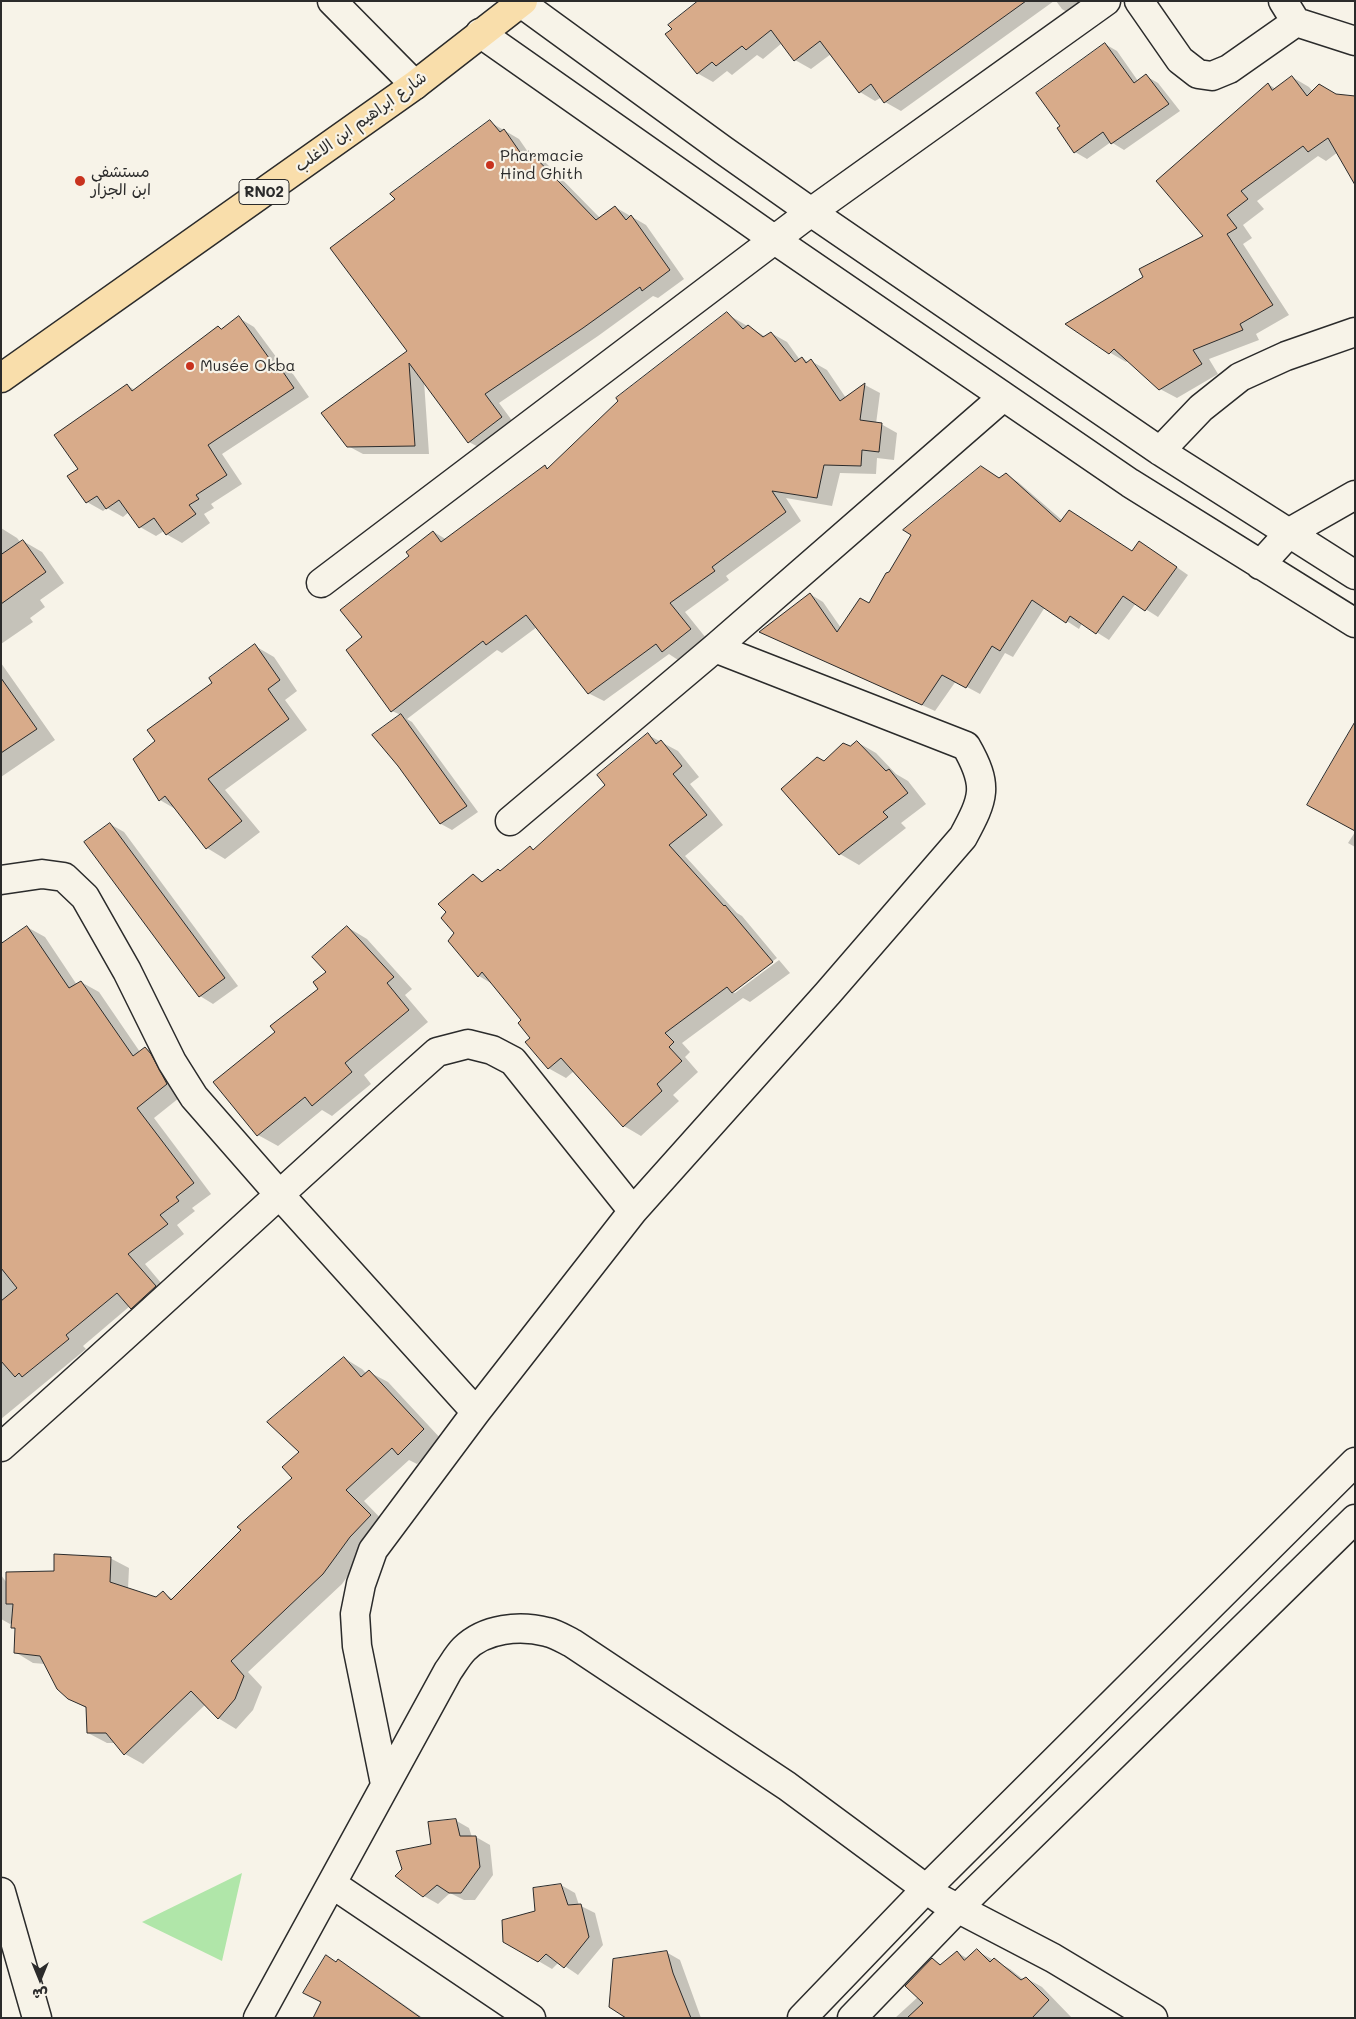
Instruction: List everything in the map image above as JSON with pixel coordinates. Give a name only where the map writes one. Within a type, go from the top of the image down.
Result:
[{"type":"main road","name":"شارع ابراهيم ابن الاغلب","points":[[1,378],[415,85],[522,2]]},
{"type":"street","points":[[332,1],[415,85]]},
{"type":"street","points":[[321,583],[811,212],[1106,1]]},
{"type":"street","points":[[1139,1],[1180,60],[1198,74],[1212,76],[1229,69],[1289,12],[1355,41]]},
{"type":"street","points":[[522,2],[723,150],[811,212],[1160,451],[1355,575]]},
{"type":"street","points":[[480,33],[774,240],[1003,397],[1130,482],[1355,623]]},
{"type":"street","points":[[1160,451],[1201,408],[1240,377],[1286,356],[1355,332]]},
{"type":"street","points":[[510,821],[714,648],[1003,397]]},
{"type":"street","points":[[1260,565],[1290,532],[1355,495]]},
{"type":"street","points":[[385,1784],[357,1646],[355,1614],[361,1584],[374,1550],[476,1412],[633,1212],[828,994],[963,837],[979,808],[982,789],[981,776],[966,746],[714,648]]},
{"type":"street","points":[[1,880],[42,874],[64,877],[85,897],[127,971],[172,1062],[194,1097],[476,1412]]},
{"type":"street","points":[[1,1447],[104,1355],[278,1193],[437,1052],[468,1044],[492,1050],[514,1060],[633,1212]]},
{"type":"street","points":[[802,2018],[927,1888],[1355,1462]]},
{"type":"street","points":[[852,2018],[958,1908],[1355,1519]]},
{"type":"street","points":[[258,2018],[448,1671],[464,1650],[481,1637],[522,1628],[549,1632],[572,1643],[787,1786],[940,1898],[1053,1958],[1153,2018]]},
{"type":"street","points":[[332,1884],[532,2018]]},
{"type":"street","points":[[1,1892],[36,2018]]},
{"type":"green space","points":[[242,1873],[222,1961],[142,1922]]},
{"type":"building","points":[[698,1],[1026,1],[884,103],[871,84],[859,93],[820,41],[794,61],[771,30],[746,50],[742,46],[716,66],[712,62],[697,74],[665,34],[672,29],[668,25]]},
{"type":"building","points":[[1105,43],[1134,83],[1146,74],[1169,104],[1111,144],[1103,132],[1074,153],[1057,128],[1060,126],[1036,93]]},
{"type":"building","points":[[1292,76],[1307,96],[1319,84],[1336,94],[1355,96],[1355,185],[1328,138],[1308,152],[1303,146],[1241,191],[1248,199],[1227,215],[1237,228],[1227,234],[1273,305],[1240,324],[1243,330],[1193,350],[1202,364],[1159,390],[1114,349],[1109,354],[1065,324],[1143,277],[1139,269],[1203,236],[1156,181],[1268,83],[1272,90]]},
{"type":"building","points":[[490,120],[500,132],[504,129],[522,155],[529,151],[596,220],[615,206],[626,220],[631,215],[670,270],[642,291],[640,287],[485,394],[502,417],[468,443],[409,363],[415,446],[347,447],[321,413],[407,351],[330,248],[395,199],[390,194]]},
{"type":"building","points":[[727,312],[743,329],[748,325],[763,337],[771,332],[795,362],[802,357],[806,363],[811,359],[840,401],[865,383],[860,420],[882,423],[879,452],[862,450],[861,466],[824,465],[817,498],[772,491],[786,512],[712,567],[715,571],[670,603],[691,629],[662,652],[656,644],[588,694],[526,615],[486,645],[483,641],[391,712],[346,650],[362,637],[340,610],[409,556],[406,552],[433,531],[441,542],[545,465],[547,469],[618,401],[616,398]]},
{"type":"building","points":[[239,316],[274,365],[277,363],[294,388],[208,445],[227,475],[196,495],[199,499],[189,505],[196,514],[166,535],[154,518],[139,528],[119,500],[106,509],[97,496],[86,503],[67,476],[78,469],[54,435],[127,384],[132,391],[218,326],[221,329]]},
{"type":"building","points":[[981,466],[999,478],[1006,473],[1060,522],[1069,510],[1132,551],[1139,541],[1177,567],[1145,611],[1123,596],[1096,634],[1070,616],[1066,623],[1032,600],[1000,651],[992,646],[966,688],[942,675],[922,705],[759,632],[810,593],[837,632],[860,598],[869,603],[911,535],[903,530]]},
{"type":"building","points":[[23,540],[46,572],[1,604],[1,555]]},
{"type":"building","points":[[255,644],[280,680],[268,689],[289,719],[208,779],[242,821],[206,849],[165,796],[159,801],[133,759],[155,741],[147,730],[212,683],[209,678]]},
{"type":"building","points":[[1,678],[37,729],[1,753]]},
{"type":"building","points":[[401,714],[467,806],[440,824],[398,766],[372,735]]},
{"type":"building","points":[[1355,722],[1355,831],[1307,805]]},
{"type":"building","points":[[648,733],[656,744],[661,740],[682,766],[673,774],[707,815],[669,845],[725,905],[773,962],[732,993],[727,987],[665,1033],[674,1042],[669,1047],[682,1061],[657,1084],[662,1091],[623,1127],[561,1058],[548,1069],[525,1042],[530,1038],[518,1023],[521,1020],[482,972],[478,977],[448,941],[454,933],[441,918],[446,912],[438,904],[473,874],[482,882],[498,869],[500,871],[530,846],[533,850],[605,785],[597,775]]},
{"type":"building","points":[[857,741],[886,771],[889,769],[908,793],[883,812],[888,817],[839,855],[781,789],[817,757],[824,761],[843,743],[850,746]]},
{"type":"building","points":[[110,823],[225,978],[199,997],[84,842]]},
{"type":"building","points":[[27,926],[69,988],[81,981],[133,1056],[145,1047],[151,1054],[167,1084],[137,1108],[194,1183],[176,1197],[179,1201],[160,1215],[168,1224],[128,1254],[156,1286],[131,1309],[117,1293],[66,1335],[69,1339],[22,1377],[19,1373],[15,1377],[1,1361],[1,1301],[17,1288],[1,1268],[1,944]]},
{"type":"building","points":[[347,926],[394,977],[387,983],[409,1010],[345,1063],[352,1072],[312,1106],[305,1097],[257,1136],[213,1082],[275,1032],[270,1026],[318,989],[313,982],[326,972],[312,957]]},
{"type":"building","points":[[344,1357],[361,1377],[369,1370],[424,1429],[398,1455],[392,1448],[346,1490],[371,1515],[350,1537],[323,1574],[231,1661],[244,1676],[235,1699],[218,1719],[191,1691],[124,1755],[106,1733],[87,1733],[86,1707],[68,1699],[57,1689],[40,1656],[14,1653],[15,1628],[11,1628],[13,1604],[6,1604],[6,1572],[54,1571],[54,1554],[111,1557],[110,1582],[156,1597],[163,1591],[171,1600],[241,1530],[237,1527],[292,1478],[282,1467],[299,1452],[267,1422]]},
{"type":"building","points":[[456,1819],[460,1836],[476,1836],[480,1867],[461,1893],[449,1893],[437,1885],[423,1897],[395,1876],[402,1869],[396,1851],[431,1844],[428,1822]]},
{"type":"building","points":[[561,1884],[568,1905],[581,1904],[589,1937],[564,1968],[546,1954],[538,1962],[503,1942],[502,1920],[535,1911],[533,1888]]},
{"type":"building","points":[[977,1949],[990,1962],[994,1958],[1021,1980],[1026,1977],[1049,2000],[1032,2018],[907,2018],[923,2003],[905,1986],[932,1958],[940,1965],[957,1951],[964,1960]]},
{"type":"building","points":[[667,1951],[673,1973],[691,2018],[626,2018],[609,2007],[613,1959]]},
{"type":"building","points":[[326,1955],[336,1962],[338,1959],[421,2018],[313,2018],[321,2002],[303,1993]]},
{"type":"place","name":"Pharmacie Hind Ghith","points":[[490,165]]},
{"type":"place","name":"مستشفى ابن الجزار","points":[[80,181]]},
{"type":"place","name":"Musée Okba","points":[[190,366]]}]
